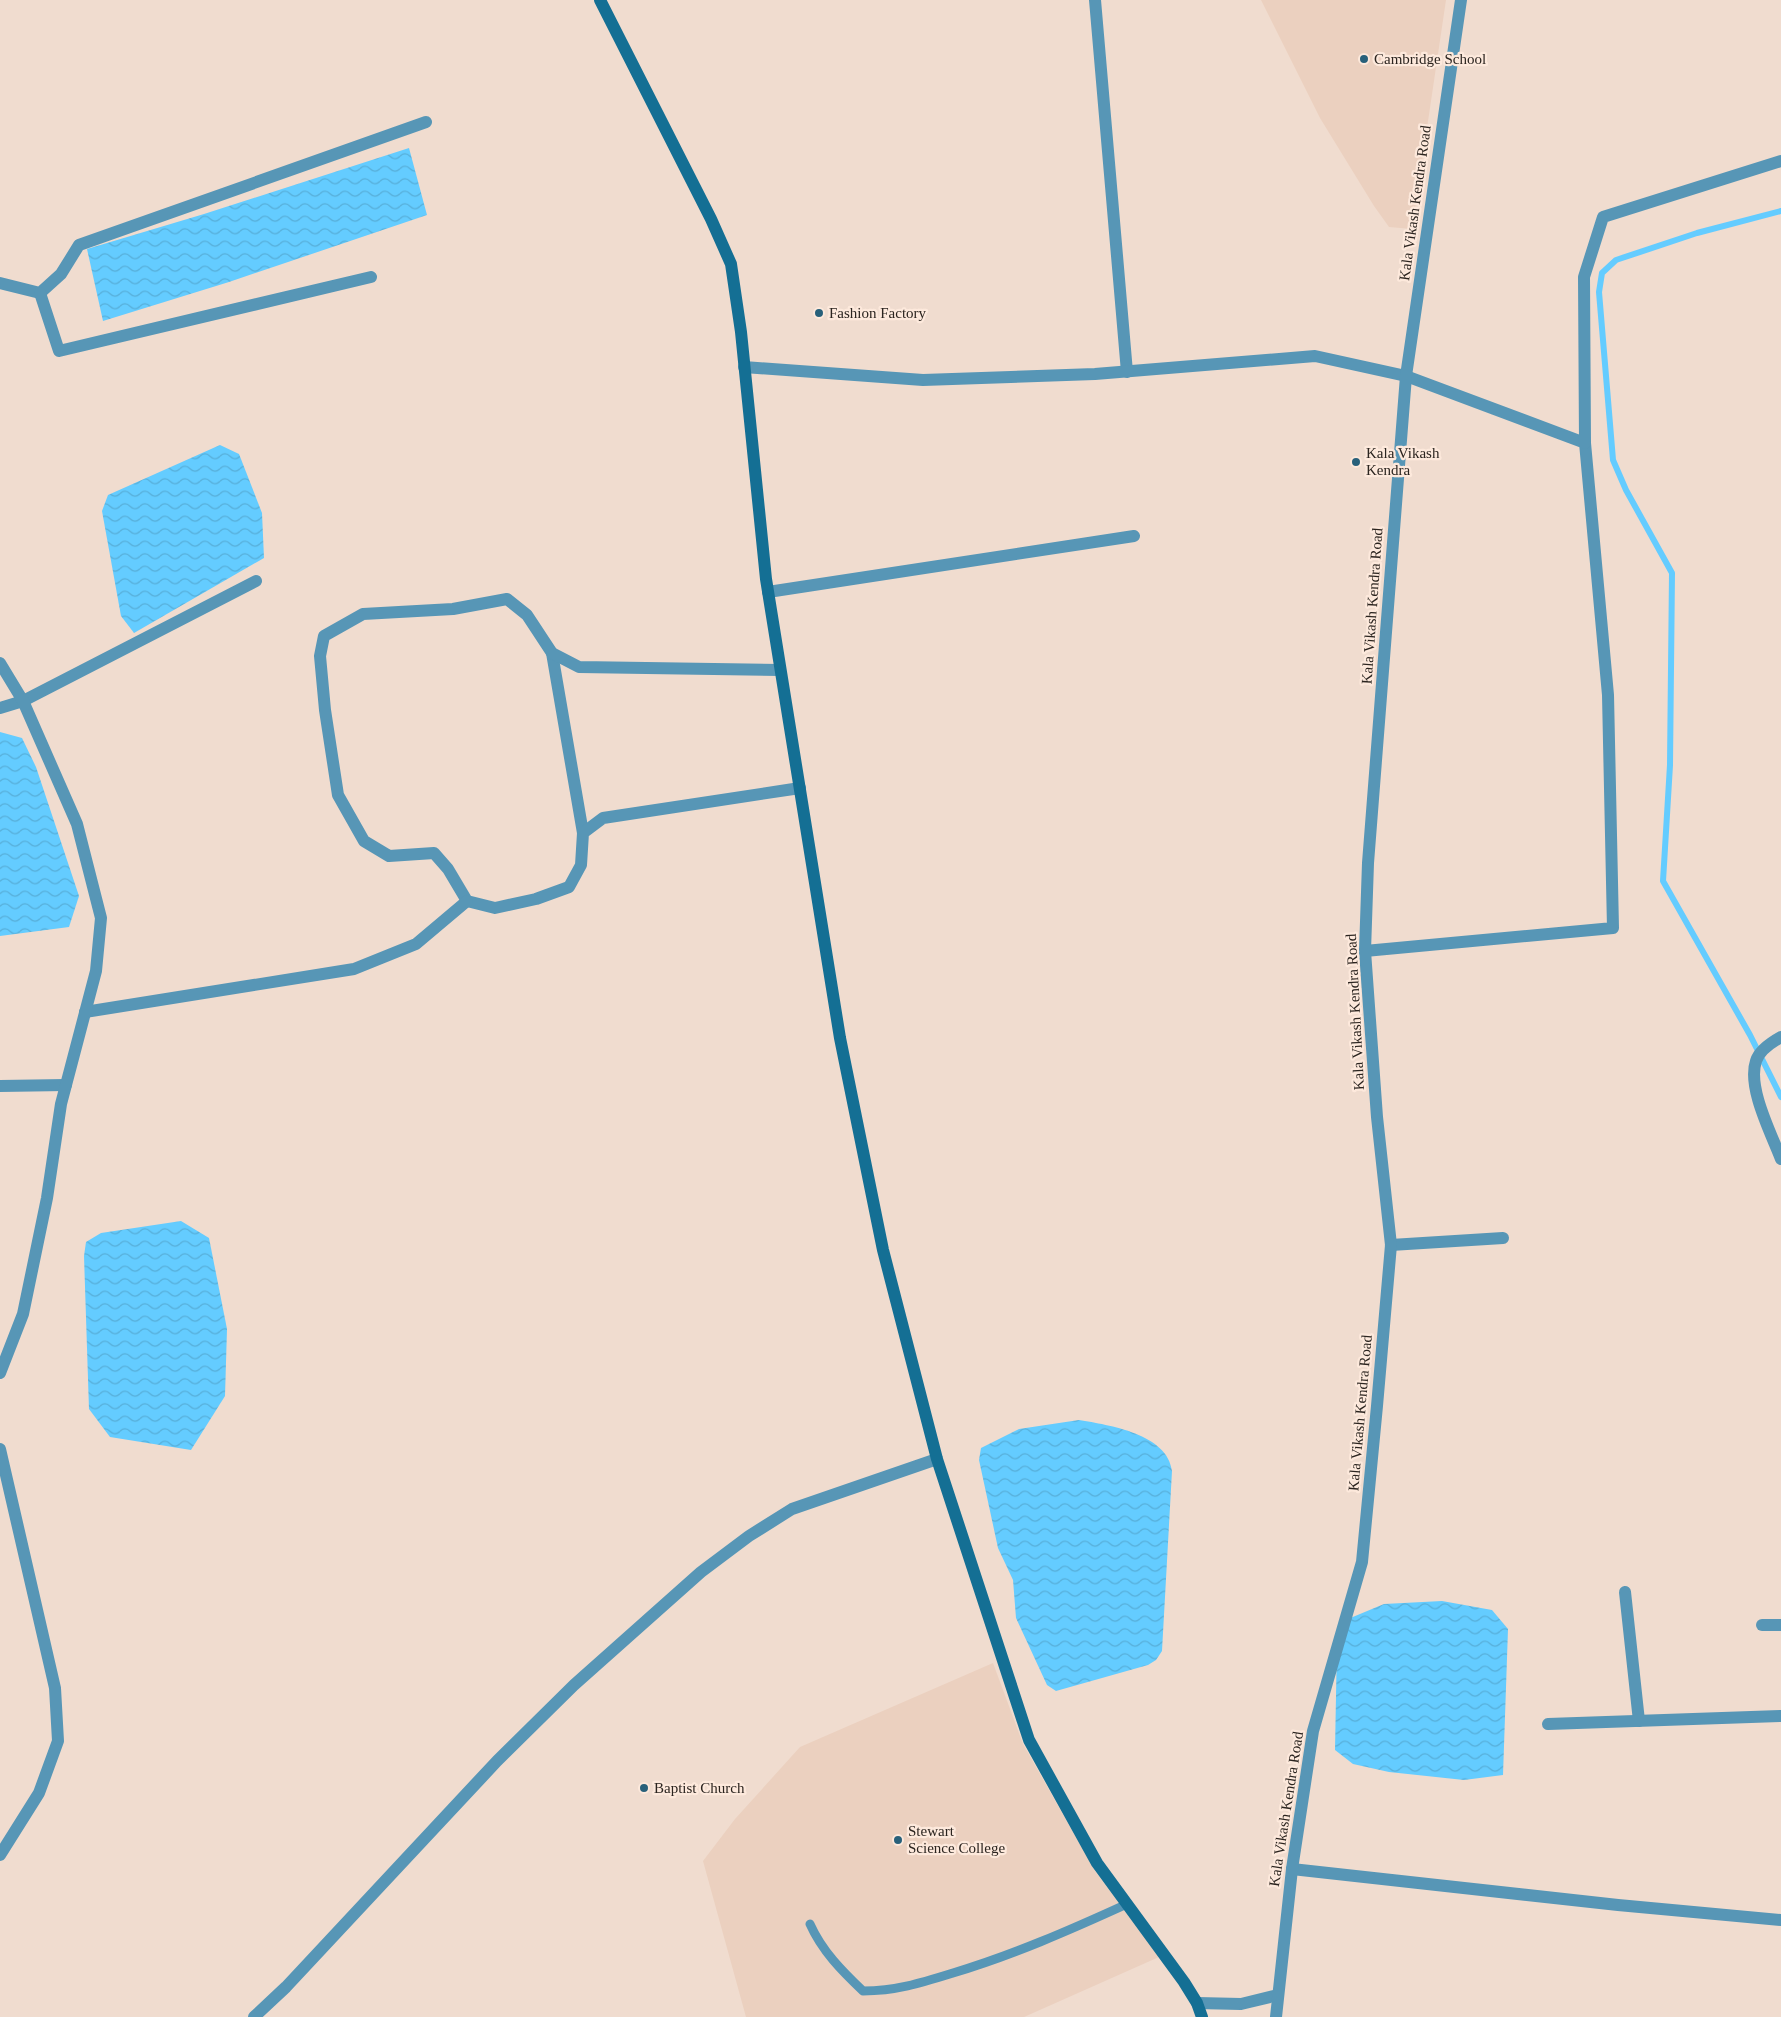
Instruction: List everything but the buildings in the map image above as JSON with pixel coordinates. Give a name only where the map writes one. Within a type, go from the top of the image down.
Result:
[{"type":"main road","points":[[600,0],[732,264],[741,332],[768,592],[840,1038],[883,1250],[938,1460],[1029,1740],[1098,1863],[1197,2003],[1202,2017]]},
{"type":"street","points":[[1094,0],[1127,372]]},
{"type":"street","name":"Kala Vikash Kendra Road","points":[[1276,2017],[1292,1869],[1313,1731],[1362,1562],[1391,1245],[1378,1117],[1365,951],[1368,863],[1406,376],[1461,0]]},
{"type":"street","points":[[40,293],[61,274],[79,245],[426,122]]},
{"type":"street","points":[[1365,951],[1612,928],[1608,695],[1584,443],[1584,277],[1603,217],[1781,161]]},
{"type":"street","points":[[40,293],[58,351],[371,277]]},
{"type":"street","points":[[0,282],[40,293]]},
{"type":"street","points":[[744,367],[923,380],[1127,372],[1314,356],[1406,376],[1584,443]]},
{"type":"street","points":[[768,592],[1134,536]]},
{"type":"street","points":[[0,708],[23,701],[256,581]]},
{"type":"street","points":[[507,599],[527,614],[552,653],[583,833],[581,864],[569,887],[536,899],[495,908],[467,902],[448,869],[434,853],[389,856],[364,841],[338,795],[325,710],[320,656],[324,636],[363,614],[453,609],[507,599]]},
{"type":"street","points":[[552,653],[579,667],[780,670]]},
{"type":"street","points":[[0,663],[23,701],[77,824],[101,918],[96,971],[61,1104],[47,1198],[23,1314],[0,1373]]},
{"type":"street","points":[[583,833],[603,818],[800,788]]},
{"type":"street","points":[[86,1012],[354,969],[416,944],[467,902]]},
{"type":"street","points":[[1781,1037],[1770,1044],[1756,1059],[1754,1072],[1758,1096],[1781,1159]]},
{"type":"street","points":[[0,1086],[66,1085]]},
{"type":"street","points":[[1391,1245],[1503,1238]]},
{"type":"street","points":[[0,1449],[55,1688],[58,1741],[39,1793],[0,1855]]},
{"type":"street","points":[[254,2017],[286,1987],[511,1748],[574,1685],[701,1572],[749,1536],[792,1509],[938,1460]]},
{"type":"street","points":[[1625,1592],[1639,1721]]},
{"type":"street","points":[[1762,1625],[1781,1625]]},
{"type":"street","points":[[1548,1724],[1781,1716]]},
{"type":"street","points":[[1292,1869],[1618,1905],[1781,1920]]},
{"type":"street","points":[[1197,2003],[1241,2004],[1278,1995]]},
{"type":"lane","points":[[810,1924],[818,1942],[843,1972],[863,1991],[886,1991],[961,1970],[1018,1951],[1083,1925],[1128,1904]]},
{"type":"shaded area","name":"Cambridge School","points":[[1261,0],[1446,0],[1412,229],[1389,227],[1374,206],[1320,118]]},
{"type":"shaded area","name":"Stewart Science College","points":[[993,1663],[1023,1744],[1095,1871],[1159,1957],[1024,2017],[746,2017],[703,1861],[735,1819],[800,1747]]},
{"type":"water","points":[[409,148],[427,215],[229,282],[103,321],[87,249],[204,214]]},
{"type":"water","points":[[220,445],[239,454],[262,513],[264,558],[134,633],[121,616],[102,511],[108,495]]},
{"type":"water","points":[[0,732],[22,738],[36,767],[79,896],[69,927],[0,936]]},
{"type":"water","points":[[181,1221],[209,1238],[227,1329],[225,1396],[191,1450],[110,1437],[89,1409],[84,1256],[86,1242],[101,1233]]},
{"type":"water","points":[[1079,1420],[1106,1425],[1135,1434],[1149,1440],[1160,1448],[1168,1458],[1172,1471],[1162,1651],[1156,1660],[1148,1665],[1056,1691],[1047,1685],[1016,1618],[1013,1580],[998,1548],[979,1460],[981,1448],[1019,1429]]},
{"type":"water","points":[[1442,1601],[1492,1610],[1508,1629],[1503,1775],[1464,1780],[1389,1772],[1353,1764],[1335,1750],[1337,1642],[1348,1619],[1384,1604]]},
{"type":"waterway","points":[[1781,211],[1697,233],[1616,260],[1602,273],[1599,292],[1613,460],[1626,490],[1672,573],[1670,765],[1663,881],[1750,1035],[1781,1097]]},
{"type":"place","name":"Cambridge School","points":[[1364,59]]},
{"type":"place","name":"Fashion Factory","points":[[819,313]]},
{"type":"place","name":"Kala Vikash Kendra","points":[[1356,462]]},
{"type":"place","name":"Baptist Church","points":[[644,1788]]},
{"type":"place","name":"Stewart Science College","points":[[898,1840]]}]
